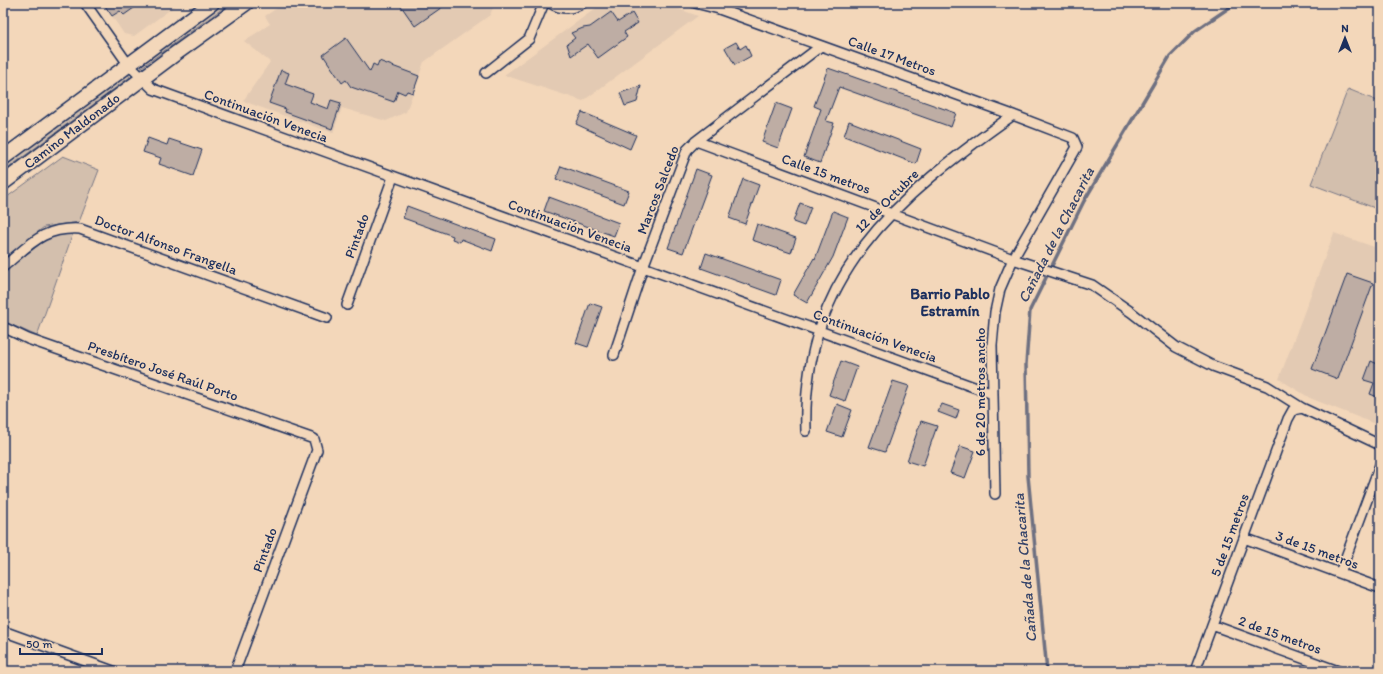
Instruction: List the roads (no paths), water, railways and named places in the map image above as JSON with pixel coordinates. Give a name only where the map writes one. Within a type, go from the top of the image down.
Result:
[{"type":"main road","name":"Camino Maldonado","points":[[3,158],[212,3]]},
{"type":"main road","name":"Camino Maldonado","points":[[3,182],[246,3]]},
{"type":"street","points":[[85,3],[128,64],[142,79]]},
{"type":"street","points":[[486,73],[529,40],[544,3]]},
{"type":"street","points":[[550,3],[557,7],[574,8],[583,3]]},
{"type":"street","name":"Calle 17 Metros","points":[[695,3],[719,9],[1013,115],[1073,138],[1076,143]]},
{"type":"street","name":"Marcos Salcedo","points":[[614,355],[643,267],[687,150],[696,141],[821,46]]},
{"type":"street","name":"Continuación Venecia","points":[[142,79],[153,89],[993,394]]},
{"type":"street","name":"12 de Octubre","points":[[806,431],[806,409],[809,385],[819,331],[834,293],[862,246],[892,213],[938,170],[1013,115]]},
{"type":"street","name":"Calle 15 metros","points":[[696,141],[1013,259],[1092,285],[1131,312],[1176,347],[1213,366],[1267,386],[1298,409],[1380,445]]},
{"type":"street","name":"6 de 20 metros ancho","points":[[995,494],[992,345],[995,312],[1000,289],[1013,259],[1077,147],[1076,143]]},
{"type":"street","name":"Pintado","points":[[347,305],[393,177]]},
{"type":"street","name":"Doctor Alfonso Frangella","points":[[3,267],[44,234],[56,229],[80,229],[327,318]]},
{"type":"street","name":"Presbítero José Raúl Porto","points":[[3,328],[28,339],[314,439]]},
{"type":"street","name":"5 de 15 metros","points":[[1195,671],[1288,419],[1298,409]]},
{"type":"street","name":"Pintado","points":[[235,671],[317,450],[314,439]]},
{"type":"street","points":[[1340,573],[1380,465]]},
{"type":"street","name":"3 de 15 metros","points":[[1244,538],[1380,588]]},
{"type":"street","name":"2 de 15 metros","points":[[1212,625],[1338,671]]},
{"type":"street","points":[[3,631],[113,671]]},
{"type":"waterway","name":"Cañada de la Chacarita","points":[[1047,671],[1028,476],[1026,364],[1030,310],[1084,201],[1170,56],[1195,31],[1236,3]]},
{"type":"district","name":"Barrio Pablo Estramín","points":[[950,302]]}]
